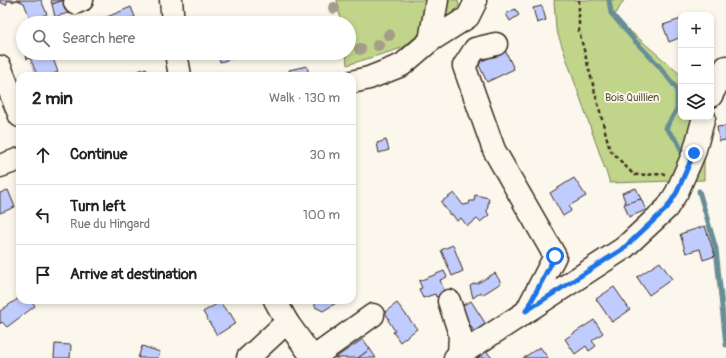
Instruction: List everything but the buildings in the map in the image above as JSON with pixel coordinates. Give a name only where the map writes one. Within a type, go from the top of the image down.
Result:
[{"type":"street","points":[[171,0],[172,16]]},
{"type":"street","points":[[430,41],[437,0]]},
{"type":"street","points":[[356,81],[402,65],[430,41],[468,17],[476,3],[475,0]]},
{"type":"street","points":[[496,44],[475,50],[464,66],[494,150],[555,256],[526,311]]},
{"type":"street","points":[[177,60],[179,72]]},
{"type":"street","points":[[0,67],[16,106]]},
{"type":"street","points":[[714,90],[726,67]]},
{"type":"street","points":[[457,357],[624,248],[667,208],[677,192],[694,153],[703,120]]},
{"type":"street","points":[[0,166],[16,160]]},
{"type":"street","points":[[449,301],[460,334],[457,357]]},
{"type":"street","points":[[277,304],[287,322],[313,358],[373,315]]},
{"type":"street","points":[[248,358],[287,322]]},
{"type":"path","points":[[579,0],[579,31],[610,150],[634,175],[685,173]]},
{"type":"green space","points":[[337,0],[433,0],[426,30],[402,48],[347,65],[347,60],[356,60],[356,16],[340,16]]},
{"type":"green space","points":[[441,0],[458,0],[459,6],[439,26]]},
{"type":"green space","name":"Bois Quillien","points":[[554,0],[624,0],[614,17],[678,72],[678,120],[704,120],[704,180],[610,183],[556,29]]},
{"type":"waterway","points":[[609,0],[611,13],[659,66],[677,89],[677,109],[666,128],[677,141],[683,154]]},
{"type":"waterway","points":[[699,191],[716,249],[726,345]]},
{"type":"route","points":[[555,256],[526,311],[624,248],[667,208],[677,192],[694,153]]}]
